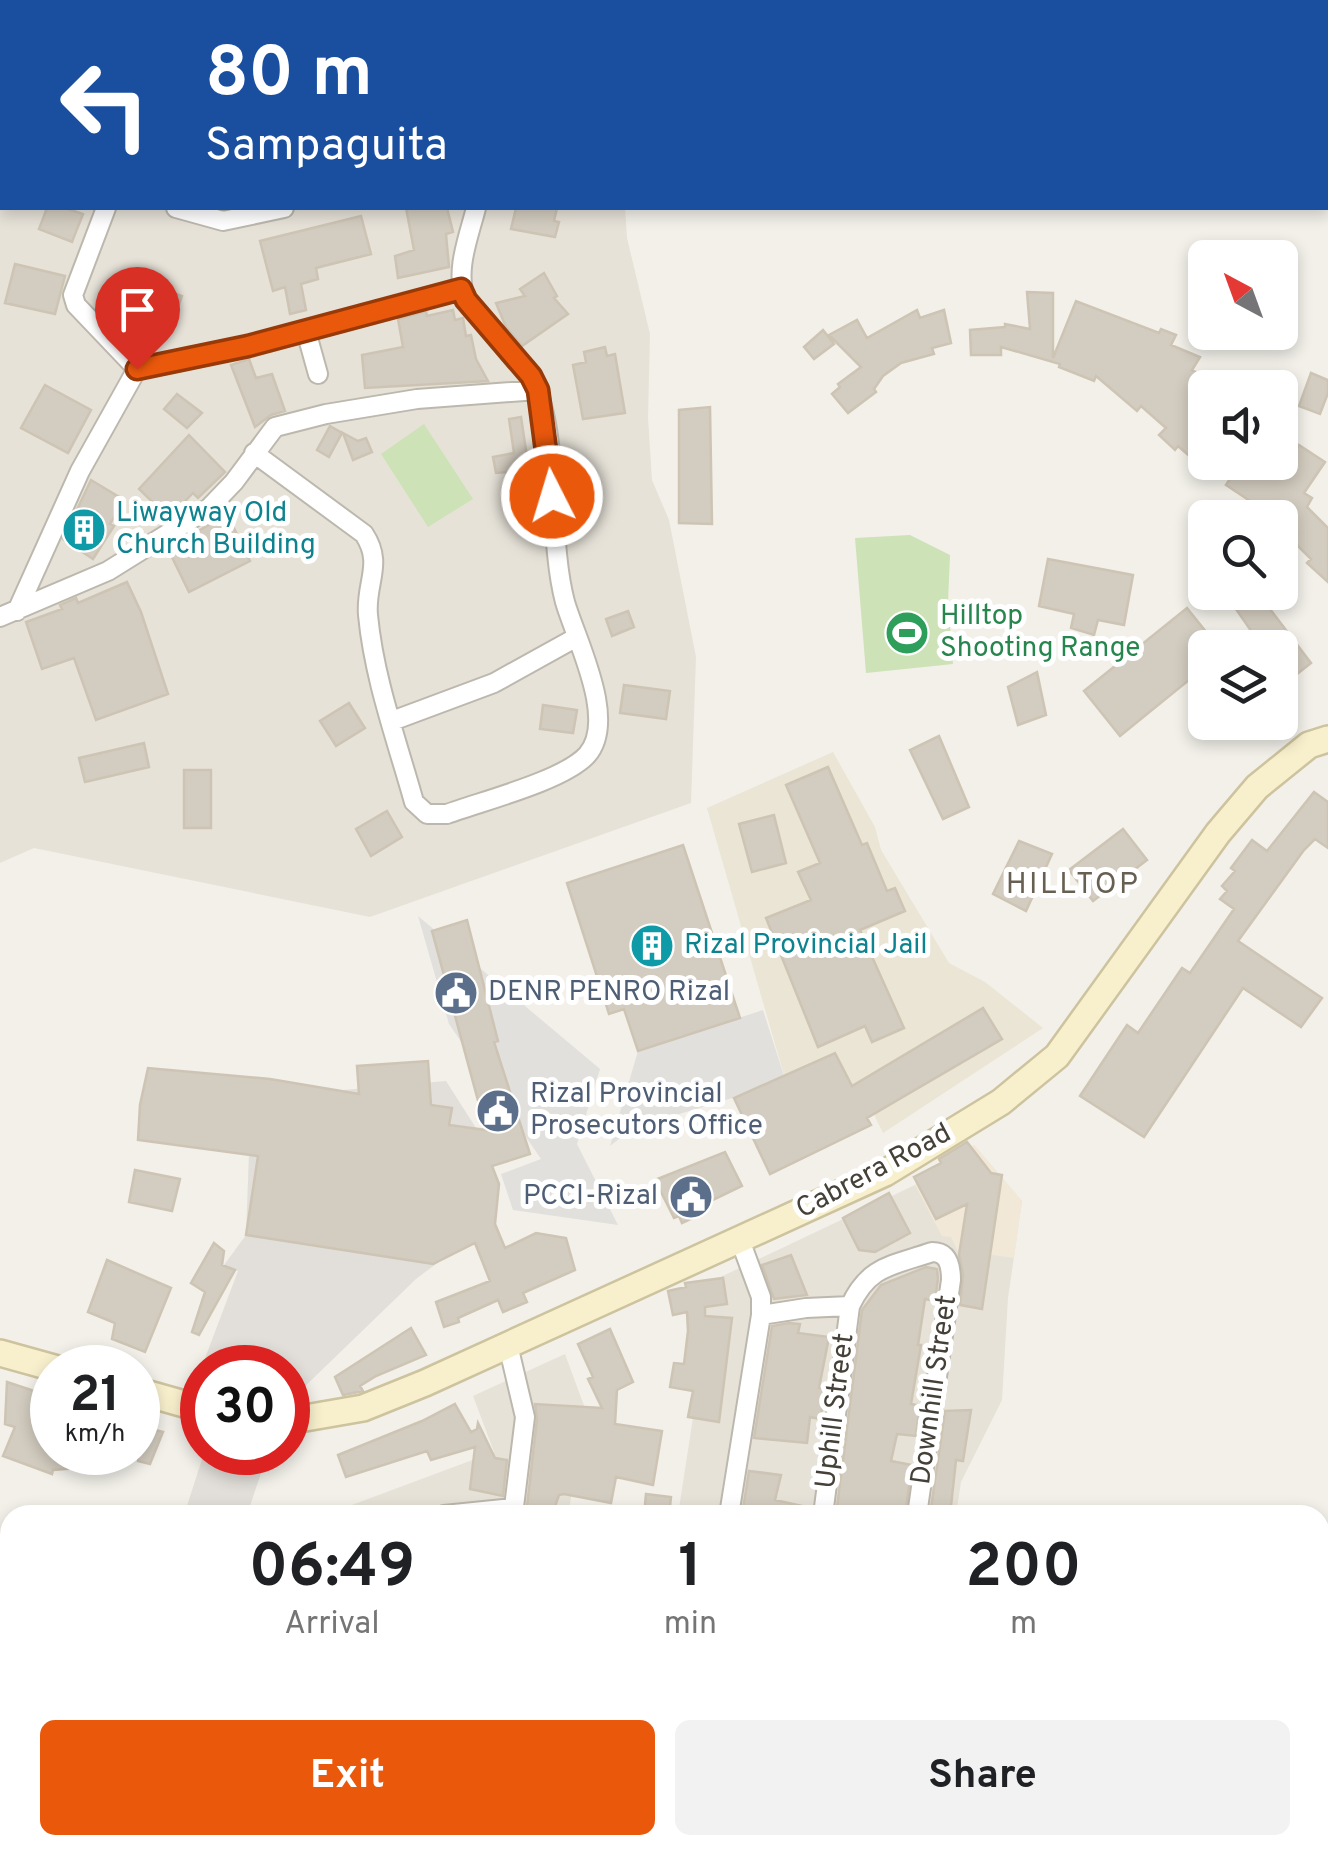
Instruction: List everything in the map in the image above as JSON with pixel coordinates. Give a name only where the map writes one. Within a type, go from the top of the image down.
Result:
[{"type":"main road","name":"Cabrera Road","points":[[310,1417],[363,1408],[740,1240],[885,1173],[1001,1102],[1057,1056],[1257,787],[1309,744],[1328,739]]},
{"type":"main road","points":[[0,1353],[30,1361]]},
{"type":"street","points":[[105,210],[73,296],[76,305],[137,369]]},
{"type":"street","points":[[184,210],[223,220],[274,210]]},
{"type":"street","points":[[254,453],[364,534],[372,547],[375,562],[367,605],[370,637],[414,802],[428,814],[447,814],[560,774],[588,754],[596,733],[598,702],[565,600],[556,554],[550,468],[538,390],[461,289],[460,276],[476,210]]},
{"type":"street","points":[[8,614],[137,369],[306,331],[461,289]]},
{"type":"street","points":[[306,331],[318,374]]},
{"type":"street","points":[[8,614],[108,570],[210,508],[275,427],[416,399],[538,390]]},
{"type":"street","points":[[392,720],[494,683],[577,637]]},
{"type":"street","points":[[731,1505],[761,1315],[761,1297],[740,1240]]},
{"type":"street","name":"Downhill Street","points":[[850,1306],[868,1277],[879,1270],[932,1252],[938,1252],[950,1265],[918,1505]]},
{"type":"street","points":[[761,1315],[850,1306]]},
{"type":"street","name":"Uphill Street","points":[[824,1505],[850,1306]]},
{"type":"street","points":[[508,1345],[525,1417],[515,1505]]},
{"type":"shaded area","points":[[0,210],[625,210],[627,238],[650,334],[648,418],[652,480],[669,520],[696,657],[691,803],[370,917],[34,848],[0,863]]},
{"type":"shaded area","points":[[833,752],[875,827],[881,850],[949,963],[985,982],[1043,1028],[883,1133],[864,1094],[857,1097],[835,1053],[784,1075],[707,808]]},
{"type":"shaded area","points":[[418,916],[600,1069],[577,1144],[618,1225],[513,1210],[501,1174],[541,1159],[449,1024]]},
{"type":"shaded area","points":[[763,1010],[786,1082],[633,1128],[610,1146],[638,1051]]},
{"type":"shaded area","points":[[446,1081],[476,1128],[499,1184],[494,1233],[440,1261],[416,1279],[310,1381],[310,1345],[210,1345],[238,1271],[224,1265],[246,1235],[251,1098]]},
{"type":"shaded area","points":[[974,1145],[1022,1201],[1008,1298],[1002,1400],[961,1482],[958,1505],[680,1505],[704,1346],[691,1291],[944,1170]]},
{"type":"shaded area","points":[[974,1145],[1022,1201],[1014,1258],[957,1250],[951,1237],[942,1236],[915,1185],[944,1170],[942,1165]]},
{"type":"shaded area","points":[[565,1354],[586,1411],[570,1505],[352,1505],[494,1452],[473,1396]]},
{"type":"shaded area","points":[[197,1475],[260,1475],[250,1505],[187,1505]]},
{"type":"green space","points":[[424,424],[473,499],[428,527],[381,454]]},
{"type":"green space","name":"Hilltop Shooting Range","points":[[910,535],[950,555],[948,602],[953,664],[866,673],[855,538]]},
{"type":"building","points":[[46,210],[83,214],[72,242],[39,229]]},
{"type":"building","points":[[406,210],[448,210],[453,232],[446,234],[449,267],[398,278],[395,256],[414,250]]},
{"type":"building","points":[[516,210],[557,210],[554,221],[559,222],[555,237],[511,229]]},
{"type":"building","points":[[361,216],[371,254],[316,268],[318,279],[301,284],[306,310],[290,314],[285,287],[273,291],[260,241]]},
{"type":"building","points":[[15,264],[65,276],[55,314],[5,303]]},
{"type":"building","points":[[544,273],[557,296],[554,298],[568,314],[522,346],[506,327],[496,303],[525,296],[520,289]]},
{"type":"building","points":[[153,286],[182,296],[174,318],[145,308]]},
{"type":"building","points":[[1027,292],[1053,293],[1053,358],[1076,301],[1159,333],[1161,329],[1176,335],[1171,345],[1200,357],[1188,370],[1188,455],[1178,446],[1175,450],[1159,435],[1166,428],[1141,406],[1137,411],[1096,376],[1094,381],[1059,367],[1060,364],[1001,347],[1001,355],[971,355],[970,330],[1005,324],[1030,329]]},
{"type":"building","points":[[453,310],[455,320],[463,318],[466,336],[471,335],[476,359],[488,381],[365,388],[362,355],[403,347],[398,319],[426,311],[427,316]]},
{"type":"building","points":[[917,310],[920,318],[944,310],[951,343],[932,348],[934,354],[901,363],[883,376],[874,389],[876,392],[848,413],[832,394],[840,387],[838,384],[861,367],[829,335],[857,320],[867,338]]},
{"type":"building","points":[[823,330],[834,344],[814,359],[804,347]]},
{"type":"building","points":[[605,347],[607,356],[615,354],[625,413],[583,419],[573,365],[586,362],[584,352]]},
{"type":"building","points":[[249,359],[256,378],[272,374],[285,411],[271,415],[255,427],[231,365]]},
{"type":"building","points":[[1311,373],[1328,380],[1320,414],[1299,406]]},
{"type":"building","points":[[45,385],[91,410],[68,453],[21,428]]},
{"type":"building","points":[[177,394],[202,413],[187,428],[164,409]]},
{"type":"building","points":[[710,407],[712,524],[679,523],[679,410]]},
{"type":"building","points":[[521,417],[534,503],[510,506],[507,472],[496,473],[493,457],[514,453],[509,419]]},
{"type":"building","points":[[330,426],[342,433],[329,457],[317,450]]},
{"type":"building","points":[[343,433],[358,441],[366,438],[372,452],[353,460]]},
{"type":"building","points":[[189,435],[225,472],[198,498],[193,493],[169,518],[139,489]]},
{"type":"building","points":[[1298,447],[1325,462],[1304,493],[1312,498],[1307,507],[1328,528],[1328,582],[1307,563],[1311,559],[1298,546],[1298,500],[1248,500],[1226,485],[1229,480],[1298,480]]},
{"type":"building","points":[[91,480],[124,500],[110,524],[114,526],[93,559],[63,539]]},
{"type":"building","points":[[227,514],[250,561],[189,592],[168,549]]},
{"type":"building","points":[[1048,559],[1133,575],[1124,625],[1098,620],[1094,635],[1071,628],[1074,614],[1039,606]]},
{"type":"building","points":[[127,582],[168,694],[96,720],[74,658],[42,669],[26,622],[62,609],[60,605],[76,598],[78,603]]},
{"type":"building","points":[[1187,608],[1205,630],[1188,630],[1188,681],[1120,736],[1084,691]]},
{"type":"building","points":[[1237,610],[1271,610],[1286,630],[1251,630]]},
{"type":"building","points":[[628,611],[634,627],[612,636],[606,619]]},
{"type":"building","points":[[1298,646],[1311,663],[1298,673]]},
{"type":"building","points":[[1037,672],[1046,715],[1018,725],[1008,687]]},
{"type":"building","points":[[624,685],[670,691],[666,719],[620,713]]},
{"type":"building","points":[[349,703],[365,728],[336,746],[320,721]]},
{"type":"building","points":[[543,705],[577,710],[573,733],[540,729]]},
{"type":"building","points":[[939,736],[969,807],[943,819],[910,750]]},
{"type":"building","points":[[144,743],[149,767],[85,782],[79,758]]},
{"type":"building","points":[[828,767],[862,845],[867,843],[887,891],[895,888],[905,911],[860,930],[904,1028],[872,1042],[865,1026],[818,1047],[766,918],[811,900],[798,872],[820,863],[786,785]]},
{"type":"building","points":[[184,770],[211,770],[211,828],[184,828]]},
{"type":"building","points":[[1314,792],[1328,802],[1328,848],[1315,839],[1304,850],[1238,941],[1322,998],[1301,1027],[1243,988],[1144,1137],[1080,1096],[1127,1025],[1138,1033],[1182,968],[1190,973],[1234,909],[1220,899],[1227,891],[1222,886],[1252,840],[1267,851]]},
{"type":"building","points":[[387,811],[402,837],[371,856],[356,829]]},
{"type":"building","points":[[774,815],[786,863],[752,872],[739,824]]},
{"type":"building","points":[[1123,829],[1147,860],[1093,901],[1069,870]]},
{"type":"building","points":[[1019,841],[1052,854],[1026,911],[993,894]]},
{"type":"building","name":"Rizal Provincial Jail","points":[[683,845],[740,1018],[638,1051],[624,1009],[609,1014],[567,883]]},
{"type":"building","points":[[467,920],[498,1041],[494,1042],[530,1154],[492,1166],[499,1184],[495,1224],[505,1248],[536,1233],[566,1238],[575,1270],[523,1293],[527,1302],[503,1312],[498,1300],[444,1327],[436,1302],[490,1281],[475,1243],[433,1264],[246,1235],[258,1156],[138,1140],[148,1068],[270,1079],[359,1094],[357,1066],[428,1061],[431,1105],[452,1108],[449,1125],[486,1130],[432,931]]},
{"type":"building","points":[[983,1008],[1002,1039],[867,1118],[871,1125],[770,1174],[734,1098],[835,1053],[852,1086]]},
{"type":"building","points":[[967,1142],[991,1173],[1002,1175],[982,1309],[960,1305],[963,1275],[959,1255],[967,1204],[936,1219],[914,1177],[941,1163],[939,1159]]},
{"type":"building","name":"PCCI-Rizal","points":[[725,1152],[742,1186],[696,1208],[699,1215],[682,1223],[679,1216],[674,1218],[655,1180]]},
{"type":"building","points":[[135,1170],[180,1179],[172,1211],[129,1202]]},
{"type":"building","points":[[889,1193],[910,1233],[875,1252],[859,1250],[843,1218]]},
{"type":"building","points":[[214,1243],[224,1251],[222,1265],[235,1270],[199,1335],[192,1332],[205,1292],[191,1283]]},
{"type":"building","points":[[791,1255],[807,1295],[774,1299],[762,1265]]},
{"type":"building","points":[[107,1260],[171,1288],[148,1345],[127,1345],[112,1339],[115,1323],[88,1312]]},
{"type":"building","points":[[926,1267],[937,1269],[935,1301],[925,1299],[918,1345],[911,1404],[917,1405],[919,1411],[916,1436],[897,1434],[891,1461],[912,1465],[906,1505],[837,1505],[862,1310],[881,1285]]},
{"type":"building","points":[[723,1278],[727,1304],[705,1307],[705,1316],[732,1318],[719,1422],[688,1417],[693,1391],[670,1387],[674,1363],[684,1364],[688,1331],[687,1312],[673,1315],[668,1291],[686,1287],[685,1283]]},
{"type":"building","points":[[800,1324],[798,1333],[829,1337],[819,1388],[826,1389],[820,1419],[810,1417],[807,1443],[754,1438],[772,1326]]},
{"type":"building","points":[[411,1328],[426,1355],[376,1376],[360,1386],[363,1391],[343,1395],[335,1377]]},
{"type":"building","points":[[610,1329],[633,1382],[617,1390],[615,1424],[662,1431],[653,1485],[616,1477],[611,1503],[564,1494],[559,1495],[556,1505],[527,1505],[537,1419],[535,1404],[602,1408],[578,1344]]},
{"type":"building","points":[[7,1382],[30,1390],[30,1466],[3,1456],[15,1427],[5,1424]]},
{"type":"building","points":[[455,1404],[471,1432],[478,1423],[495,1458],[507,1460],[503,1496],[470,1489],[475,1447],[431,1460],[427,1451],[346,1477],[338,1455]]},
{"type":"building","points":[[971,1410],[963,1461],[956,1460],[951,1505],[931,1505],[945,1411]]},
{"type":"building","points":[[749,1471],[781,1475],[775,1500],[798,1505],[744,1505]]},
{"type":"building","points":[[646,1494],[671,1497],[670,1505],[645,1505]]},
{"type":"place","name":"Liwayway Old Church Building","points":[[84,530]]},
{"type":"place","name":"Hilltop Shooting Range","points":[[907,633]]},
{"type":"place","name":"Rizal Provincial Jail","points":[[652,946]]},
{"type":"place","name":"DENR PENRO Rizal","points":[[456,993]]},
{"type":"place","name":"Rizal Provincial Prosecutors Office","points":[[498,1111]]},
{"type":"place","name":"PCCI-Rizal","points":[[691,1197]]},
{"type":"district","name":"HILLTOP","points":[[1073,885]]},
{"type":"route","points":[[137,369],[248,346],[461,289],[538,390],[552,496]]}]
